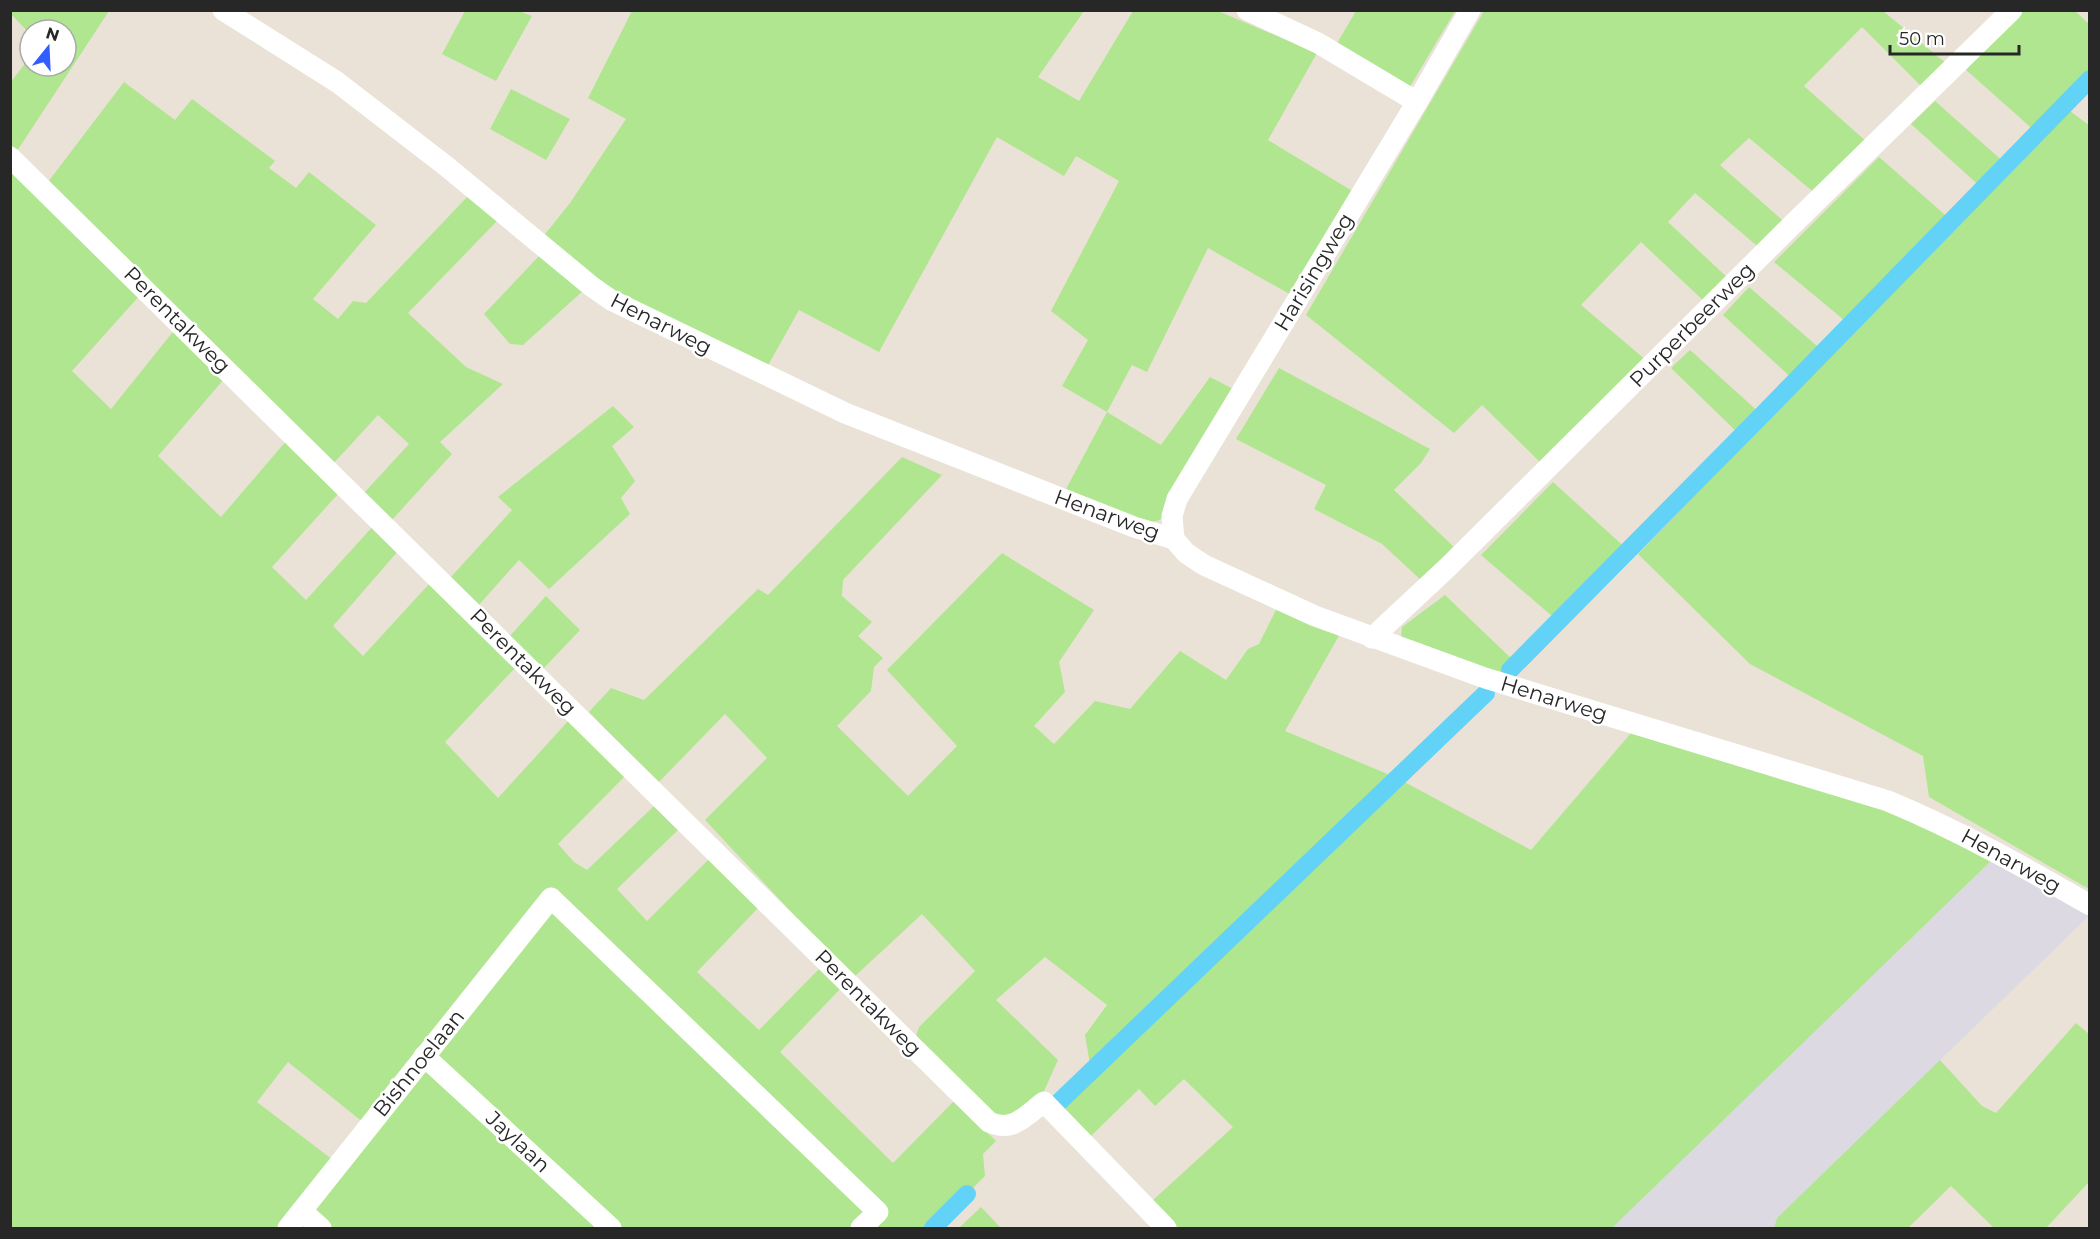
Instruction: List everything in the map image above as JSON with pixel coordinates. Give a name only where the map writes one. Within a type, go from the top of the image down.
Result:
[{"type":"street","name":"Henarweg","points":[[223,10],[337,82],[447,166],[591,286],[611,300],[845,413],[1134,527],[1174,538],[1186,553],[1204,565],[1315,616],[1372,638],[1485,678],[1888,801],[1933,820],[2090,905]]},
{"type":"street","points":[[1247,10],[1318,43],[1417,102]]},
{"type":"street","name":"Harisingweg","points":[[1174,538],[1172,516],[1177,499],[1417,102],[1470,10]]},
{"type":"street","name":"Purperbeerweg","points":[[1372,638],[1448,567],[2012,10]]},
{"type":"street","name":"Perentakweg","points":[[10,157],[989,1122],[1005,1127],[1013,1125],[1044,1102],[1166,1228]]},
{"type":"street","name":"Bishnoelaan","points":[[288,1228],[551,898],[878,1212],[861,1228]]},
{"type":"street","name":"Jaylaan","points":[[424,1056],[611,1228]]},
{"type":"street","points":[[302,1211],[321,1228]]},
{"type":"shaded area","points":[[1995,857],[2089,916],[1777,1218],[1774,1228],[1612,1228]]},
{"type":"green space","points":[[11,11],[109,11],[78,58],[78,18],[18,18],[18,21]]},
{"type":"green space","points":[[465,11],[519,11],[532,16],[496,81],[442,54]]},
{"type":"green space","points":[[632,11],[1084,11],[1038,77],[1079,101],[1133,11],[1218,11],[1317,53],[1268,140],[1354,192],[1293,296],[1208,248],[1147,372],[1132,365],[1107,412],[1062,386],[1088,340],[1051,311],[1119,181],[1076,156],[1064,176],[997,137],[879,352],[799,310],[766,369],[624,303],[542,238],[570,203],[626,119],[588,98]]},
{"type":"green space","points":[[1356,11],[1455,11],[1408,90],[1336,45]]},
{"type":"green space","points":[[1484,11],[1883,11],[1947,64],[1922,87],[1862,27],[1804,86],[1868,143],[1817,195],[1749,138],[1720,165],[1789,226],[1763,251],[1695,193],[1668,222],[1730,280],[1707,304],[1641,242],[1581,305],[1647,361],[1544,466],[1482,405],[1454,433],[1306,315]]},
{"type":"green space","points":[[2021,11],[2075,11],[2089,24],[2089,79],[2037,133],[1965,69]]},
{"type":"green space","points":[[18,73],[18,78],[65,78],[17,151],[11,144],[10,83]]},
{"type":"green space","points":[[124,82],[175,120],[192,99],[275,161],[269,168],[296,188],[309,172],[376,225],[313,299],[338,319],[353,301],[366,303],[470,194],[498,220],[408,313],[466,367],[503,384],[440,442],[452,454],[391,521],[363,494],[409,444],[378,415],[332,465],[48,182]]},
{"type":"green space","points":[[511,89],[570,119],[546,160],[490,129]]},
{"type":"green space","points":[[1935,101],[2006,164],[1983,189],[1911,124]]},
{"type":"green space","points":[[2070,111],[2090,126],[2089,889],[1929,797],[1923,756],[1750,664],[1638,554]]},
{"type":"green space","points":[[1879,157],[1952,221],[1850,325],[1774,262]]},
{"type":"green space","points":[[10,168],[141,294],[72,371],[111,409],[176,328],[225,378],[158,456],[221,517],[287,440],[338,494],[272,567],[306,600],[375,524],[399,550],[333,626],[363,656],[429,584],[516,667],[445,742],[498,798],[570,719],[627,774],[558,844],[574,862],[587,870],[654,806],[678,830],[617,889],[647,921],[710,858],[758,908],[697,972],[759,1030],[820,968],[841,988],[780,1052],[893,1163],[954,1101],[996,1141],[983,1154],[985,1176],[933,1228],[867,1228],[884,1211],[552,890],[364,1123],[288,1062],[257,1102],[333,1160],[278,1228],[11,1228]]},
{"type":"green space","points":[[541,254],[584,290],[523,345],[510,344],[484,314]]},
{"type":"green space","points":[[1749,287],[1824,352],[1795,381],[1723,315]]},
{"type":"green space","points":[[1690,350],[1762,415],[1741,436],[1671,368]]},
{"type":"green space","points":[[1279,368],[1430,449],[1421,463],[1394,490],[1456,549],[1422,581],[1382,544],[1314,509],[1326,485],[1236,439]]},
{"type":"green space","points":[[1210,377],[1237,391],[1160,520],[1146,523],[1065,491],[1107,412],[1161,445]]},
{"type":"green space","points":[[613,406],[634,427],[612,446],[635,481],[621,498],[630,514],[549,589],[519,560],[478,606],[450,578],[512,510],[498,497]]},
{"type":"green space","points":[[902,457],[942,475],[843,580],[842,596],[872,622],[858,636],[883,658],[874,667],[871,691],[837,726],[908,796],[957,746],[887,670],[1002,553],[1094,610],[1059,662],[1065,692],[1034,726],[1054,744],[1095,701],[1130,709],[1180,651],[1226,680],[1248,649],[1259,644],[1278,606],[1341,632],[1285,731],[1397,778],[1531,850],[1631,733],[1906,814],[1995,857],[1612,1228],[1179,1228],[1152,1201],[1233,1127],[1184,1079],[1155,1106],[1139,1089],[1091,1136],[1057,1104],[1091,1070],[1085,1035],[1107,1005],[1045,957],[996,1000],[1058,1060],[1040,1100],[995,1121],[915,1039],[919,1027],[975,971],[922,914],[853,978],[705,820],[767,758],[725,714],[658,783],[589,712],[611,688],[644,700],[758,589],[768,595]]},
{"type":"green space","points":[[1553,482],[1629,551],[1559,622],[1481,555]]},
{"type":"green space","points":[[1445,595],[1517,664],[1504,676],[1401,637],[1402,627]]},
{"type":"green space","points":[[546,596],[580,630],[543,669],[509,637]]},
{"type":"green space","points":[[551,907],[871,1213],[854,1228],[620,1228],[431,1054]]},
{"type":"green space","points":[[2076,1023],[2089,1034],[2089,1182],[2046,1228],[1994,1228],[1951,1186],[1908,1228],[1774,1228],[1777,1218],[1940,1060],[1982,1106],[1996,1113]]},
{"type":"green space","points":[[424,1063],[601,1228],[332,1228],[311,1209]]},
{"type":"green space","points":[[981,1207],[1001,1228],[959,1228]]},
{"type":"waterway","points":[[1510,670],[2090,79]]},
{"type":"waterway","points":[[1057,1104],[1486,693]]},
{"type":"waterway","points":[[933,1228],[967,1194]]}]
